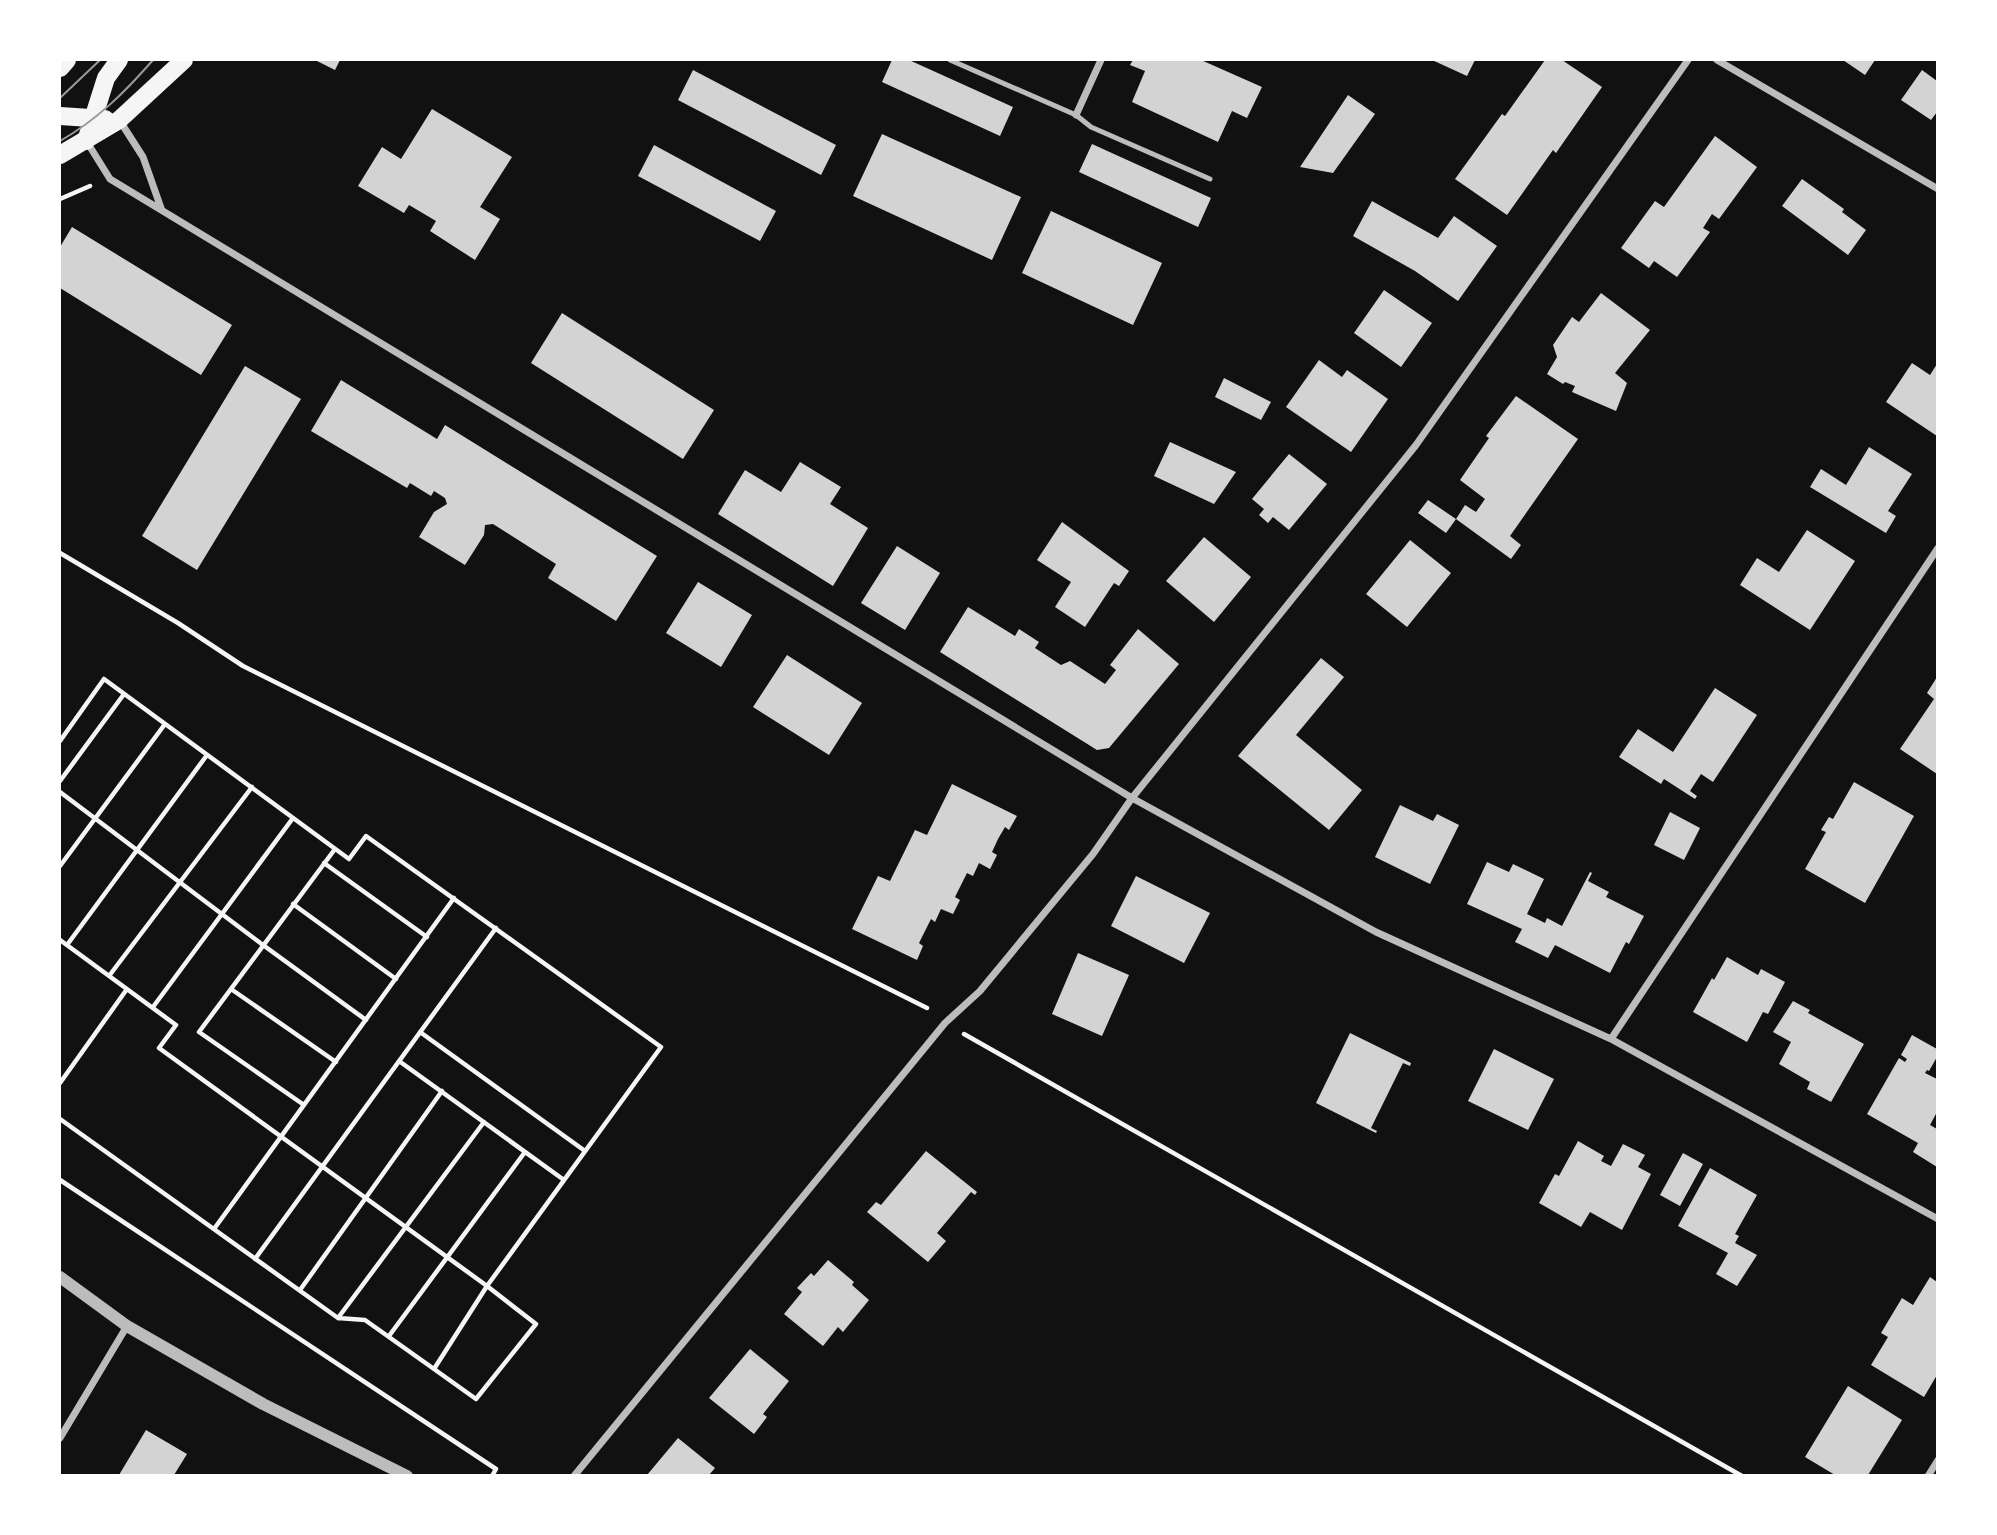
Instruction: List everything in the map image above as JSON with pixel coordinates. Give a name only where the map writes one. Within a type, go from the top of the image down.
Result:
[{"type":"main road","points":[[60,68],[67,60]]},
{"type":"main road","points":[[86,141],[106,78],[119,60]]},
{"type":"main road","points":[[60,155],[119,120],[184,60]]},
{"type":"main road","points":[[60,116],[119,120]]},
{"type":"street","points":[[1076,115],[1101,60]]},
{"type":"street","points":[[574,1475],[947,1021],[980,991],[1093,854],[1132,798],[1416,445],[1688,60]]},
{"type":"street","points":[[1717,60],[1937,190]]},
{"type":"street","points":[[119,120],[143,157],[162,208]]},
{"type":"street","points":[[86,141],[110,178],[1132,798],[1376,932],[1611,1039],[1937,1219]]},
{"type":"street","points":[[1611,1039],[1937,548]]},
{"type":"street","points":[[60,1277],[127,1326],[263,1404],[407,1475]]},
{"type":"street","points":[[60,1438],[127,1326]]},
{"type":"street","points":[[1928,1475],[1937,1460]]},
{"type":"lane","points":[[950,60],[1076,115],[1091,127],[1210,179]]},
{"type":"path","points":[[60,553],[178,623],[243,666],[947,1021],[1742,1475]]},
{"type":"path","points":[[60,741],[104,679],[349,859],[366,836],[661,1047],[487,1286],[434,1369]]},
{"type":"path","points":[[60,782],[124,694]]},
{"type":"path","points":[[60,866],[165,724]]},
{"type":"path","points":[[67,945],[207,755]]},
{"type":"path","points":[[109,976],[252,787]]},
{"type":"path","points":[[60,792],[263,946],[366,1020]]},
{"type":"path","points":[[153,1007],[293,818]]},
{"type":"path","points":[[304,1105],[199,1032],[335,849]]},
{"type":"path","points":[[324,863],[427,937]]},
{"type":"path","points":[[214,1229],[454,898]]},
{"type":"path","points":[[293,904],[396,979]]},
{"type":"path","points":[[255,1259],[496,928]]},
{"type":"path","points":[[60,940],[176,1025],[159,1048],[450,1256],[536,1324],[476,1399],[365,1320],[338,1318],[60,1119]]},
{"type":"path","points":[[60,1083],[127,989]]},
{"type":"path","points":[[231,989],[336,1062]]},
{"type":"path","points":[[420,1032],[585,1151]]},
{"type":"path","points":[[400,1061],[564,1180]]},
{"type":"path","points":[[300,1291],[442,1091]]},
{"type":"path","points":[[338,1318],[484,1122]]},
{"type":"path","points":[[389,1336],[525,1152]]},
{"type":"path","points":[[60,1180],[496,1469],[492,1475]]},
{"type":"building","points":[[315,60],[340,60],[335,70]]},
{"type":"building","points":[[892,60],[909,60],[1013,107],[1000,136],[882,82]]},
{"type":"building","points":[[1133,60],[1201,60],[1262,87],[1247,118],[1232,111],[1218,142],[1132,102],[1145,71],[1130,65]]},
{"type":"building","points":[[1432,60],[1475,60],[1467,76]]},
{"type":"building","points":[[1545,60],[1562,60],[1602,87],[1556,153],[1553,150],[1507,215],[1455,179]]},
{"type":"building","points":[[1843,60],[1875,60],[1865,75]]},
{"type":"building","points":[[693,70],[836,145],[821,175],[678,100]]},
{"type":"building","points":[[1922,70],[1937,81],[1937,112],[1931,120],[1901,100]]},
{"type":"building","points":[[1348,95],[1375,114],[1333,173],[1300,167]]},
{"type":"building","points":[[432,109],[512,157],[480,207],[500,219],[475,260],[430,231],[436,221],[409,205],[404,213],[358,186],[382,147],[401,159]]},
{"type":"building","points":[[882,134],[1021,197],[992,260],[853,196]]},
{"type":"building","points":[[1715,136],[1757,167],[1719,219],[1712,214],[1703,228],[1710,232],[1677,277],[1654,261],[1649,268],[1621,248],[1655,201],[1664,207]]},
{"type":"building","points":[[1092,144],[1211,198],[1198,227],[1079,172]]},
{"type":"building","points":[[654,145],[776,211],[760,241],[638,176]]},
{"type":"building","points":[[1802,179],[1844,209],[1842,212],[1866,230],[1848,255],[1782,206]]},
{"type":"building","points":[[1372,201],[1438,238],[1454,216],[1497,246],[1458,301],[1415,271],[1353,236]]},
{"type":"building","points":[[1051,211],[1162,263],[1133,325],[1022,273]]},
{"type":"building","points":[[72,227],[232,325],[201,375],[60,288],[60,247]]},
{"type":"building","points":[[1384,290],[1432,323],[1401,367],[1354,333]]},
{"type":"building","points":[[1601,293],[1650,330],[1615,373],[1627,383],[1616,411],[1572,392],[1575,386],[1565,382],[1563,384],[1547,374],[1557,357],[1553,345],[1572,317],[1579,322]]},
{"type":"building","points":[[562,313],[714,410],[683,459],[531,363]]},
{"type":"building","points":[[1319,360],[1342,377],[1347,370],[1388,399],[1351,452],[1286,407]]},
{"type":"building","points":[[1912,363],[1930,375],[1937,364],[1937,436],[1886,402]]},
{"type":"building","points":[[245,366],[301,399],[197,570],[142,536]]},
{"type":"building","points":[[1224,378],[1271,402],[1261,420],[1215,397]]},
{"type":"building","points":[[341,380],[437,439],[445,425],[657,556],[616,621],[548,578],[556,564],[493,524],[485,525],[484,535],[465,565],[419,537],[434,512],[447,504],[445,498],[434,491],[431,496],[410,483],[407,488],[311,431]]},
{"type":"building","points":[[1516,396],[1578,439],[1510,536],[1521,545],[1511,559],[1456,519],[1465,505],[1476,512],[1485,499],[1460,480],[1489,438],[1486,436]]},
{"type":"building","points":[[1170,442],[1236,472],[1214,504],[1154,476]]},
{"type":"building","points":[[1869,447],[1912,474],[1888,511],[1896,516],[1886,533],[1810,487],[1821,469],[1846,485]]},
{"type":"building","points":[[1289,454],[1327,484],[1289,530],[1273,517],[1268,523],[1259,515],[1264,509],[1252,499]]},
{"type":"building","points":[[800,462],[841,487],[830,504],[868,528],[833,586],[718,514],[745,470],[781,492]]},
{"type":"building","points":[[1428,500],[1456,519],[1446,533],[1418,513]]},
{"type":"building","points":[[1062,522],[1129,571],[1119,586],[1114,583],[1085,627],[1055,607],[1071,582],[1037,560]]},
{"type":"building","points":[[1807,530],[1855,561],[1810,630],[1740,585],[1757,558],[1779,572]]},
{"type":"building","points":[[1204,537],[1251,577],[1214,622],[1166,581]]},
{"type":"building","points":[[1410,540],[1451,573],[1407,627],[1366,594]]},
{"type":"building","points":[[897,546],[940,573],[905,630],[861,603]]},
{"type":"building","points":[[698,582],[752,615],[721,667],[666,633]]},
{"type":"building","points":[[968,607],[1015,636],[1019,629],[1039,642],[1035,648],[1061,665],[1070,661],[1105,684],[1116,670],[1110,665],[1138,629],[1179,664],[1109,748],[1097,750],[940,652]]},
{"type":"building","points":[[787,655],[862,703],[829,755],[753,707]]},
{"type":"building","points":[[1321,658],[1344,677],[1296,735],[1362,790],[1329,830],[1238,756]]},
{"type":"building","points":[[1937,677],[1937,774],[1900,749],[1934,699],[1927,693]]},
{"type":"building","points":[[1715,688],[1757,715],[1713,782],[1701,774],[1690,791],[1697,796],[1695,799],[1664,779],[1661,784],[1619,757],[1638,729],[1673,752]]},
{"type":"building","points":[[1854,782],[1914,816],[1865,903],[1805,869],[1826,832],[1821,830],[1829,817],[1833,819]]},
{"type":"building","points":[[952,784],[1017,816],[1009,830],[1005,827],[998,839],[992,852],[997,855],[990,869],[979,863],[973,876],[967,873],[955,897],[960,900],[953,914],[941,909],[935,922],[931,919],[919,943],[923,946],[917,960],[852,929],[878,876],[890,881],[915,830],[927,835]]},
{"type":"building","points":[[1400,805],[1433,821],[1437,814],[1459,825],[1430,884],[1375,857]]},
{"type":"building","points":[[1670,812],[1700,828],[1684,860],[1654,845]]},
{"type":"building","points":[[1487,862],[1509,872],[1513,864],[1544,879],[1527,914],[1545,923],[1547,918],[1562,926],[1590,872],[1592,873],[1588,881],[1609,892],[1606,897],[1644,916],[1629,944],[1626,942],[1610,973],[1555,945],[1548,958],[1515,942],[1522,929],[1467,904]]},
{"type":"building","points":[[1136,876],[1210,913],[1184,963],[1111,926]]},
{"type":"building","points":[[1078,953],[1129,975],[1102,1036],[1052,1014]]},
{"type":"building","points":[[1727,957],[1758,975],[1761,969],[1785,982],[1768,1014],[1763,1012],[1747,1042],[1693,1012]]},
{"type":"building","points":[[1793,1001],[1810,1010],[1808,1013],[1864,1044],[1831,1102],[1807,1089],[1810,1082],[1779,1064],[1791,1042],[1773,1032]]},
{"type":"building","points":[[1350,1033],[1411,1063],[1410,1066],[1403,1063],[1371,1128],[1377,1131],[1376,1133],[1316,1103]]},
{"type":"building","points":[[1912,1035],[1937,1049],[1937,1057],[1925,1073],[1937,1079],[1937,1112],[1930,1125],[1937,1129],[1937,1167],[1913,1152],[1918,1143],[1867,1114],[1899,1058],[1905,1062],[1907,1059],[1901,1055]]},
{"type":"building","points":[[1494,1049],[1554,1079],[1528,1130],[1468,1101]]},
{"type":"building","points":[[1578,1141],[1604,1156],[1601,1161],[1611,1166],[1623,1144],[1645,1155],[1638,1167],[1651,1174],[1622,1230],[1590,1212],[1581,1227],[1539,1203],[1555,1174],[1559,1176]]},
{"type":"building","points":[[926,1151],[977,1192],[975,1195],[971,1192],[937,1233],[946,1241],[928,1262],[867,1212],[876,1202],[881,1205]]},
{"type":"building","points":[[1683,1153],[1703,1164],[1680,1206],[1660,1195]]},
{"type":"building","points":[[1710,1168],[1757,1195],[1735,1234],[1739,1236],[1735,1243],[1757,1255],[1737,1286],[1716,1274],[1728,1253],[1678,1226]]},
{"type":"building","points":[[828,1260],[854,1282],[852,1285],[869,1300],[843,1332],[838,1327],[823,1346],[784,1314],[802,1292],[797,1288],[811,1273],[814,1276]]},
{"type":"building","points":[[1930,1277],[1937,1282],[1937,1375],[1924,1397],[1871,1365],[1888,1337],[1881,1333],[1902,1298],[1913,1305]]},
{"type":"building","points":[[750,1349],[789,1381],[763,1414],[767,1417],[754,1434],[709,1398]]},
{"type":"building","points":[[1848,1386],[1902,1420],[1868,1475],[1835,1475],[1805,1457]]},
{"type":"building","points":[[146,1430],[187,1454],[174,1475],[119,1475]]},
{"type":"building","points":[[678,1438],[715,1468],[709,1475],[647,1475]]},
{"type":"tram line","points":[[60,98],[100,60]]},
{"type":"tram line","points":[[60,141],[110,105],[153,60]]}]
